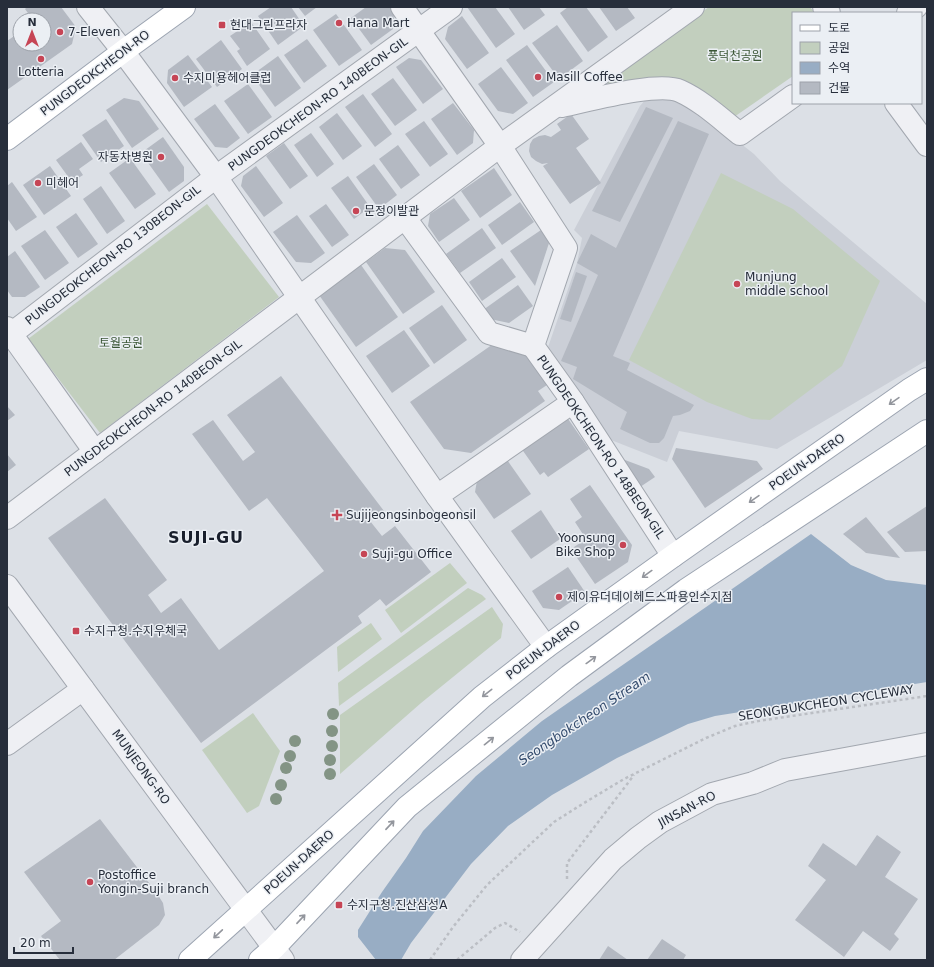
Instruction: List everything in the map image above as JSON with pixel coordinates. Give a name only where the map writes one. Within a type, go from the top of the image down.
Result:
[{"type":"main road","name":"PUNGDEOKCHEON-RO","points":[[7,139],[184,7]]},
{"type":"main road","name":"POEUN-DAERO","points":[[190,960],[482,697],[546,647],[673,556],[927,379]]},
{"type":"main road","points":[[272,956],[407,807],[569,676],[686,590],[927,431]]},
{"type":"street","name":"PUNGDEOKCHEON-RO 140BEON-GIL","points":[[88,7],[123,51],[216,176],[437,496],[546,647]]},
{"type":"street","name":"PUNGDEOKCHEON-RO 148BEON-GIL","points":[[402,7],[500,146],[566,248],[533,346],[573,402],[673,556]]},
{"type":"street","points":[[419,31],[451,7]]},
{"type":"street","points":[[500,146],[693,7]]},
{"type":"street","name":"PUNGDEOKCHEON-RO 140BEON-GIL","points":[[216,176],[419,31]]},
{"type":"street","points":[[553,108],[630,92],[666,88],[678,90],[698,101],[740,134],[792,97]]},
{"type":"street","points":[[897,104],[927,145]]},
{"type":"street","name":"PUNGDEOKCHEON-RO 140BEON-GIL","points":[[7,518],[500,146]]},
{"type":"street","name":"PUNGDEOKCHEON-RO 130BEON-GIL","points":[[95,452],[9,331],[216,176]]},
{"type":"street","points":[[405,218],[489,333],[533,346]]},
{"type":"street","points":[[437,496],[573,402]]},
{"type":"street","name":"MUNJEONG-RO","points":[[7,586],[246,909],[272,956]]},
{"type":"street","points":[[7,744],[83,689]]},
{"type":"street","name":"JINSAN-RO","points":[[522,960],[613,858],[660,822],[712,794],[752,783],[785,770],[927,744]]},
{"type":"path","name":"SEONGBUKCHEON CYCLEWAY","points":[[430,960],[453,927],[487,885],[554,822],[584,802],[634,774],[706,738],[735,726],[927,696]]},
{"type":"path","points":[[566,912],[567,863],[634,774]]},
{"type":"path","points":[[457,960],[495,928],[505,923],[524,935]]},
{"type":"shaded area","name":"Munjung middle school","points":[[661,95],[690,104],[754,154],[780,181],[927,304],[927,360],[777,449],[679,431],[667,462],[606,438],[545,356],[577,263],[582,238],[574,230],[640,106],[646,99]]},
{"type":"green space","name":"풍덕천공원","points":[[709,7],[810,7],[814,12],[792,12],[792,77],[734,117],[706,96],[586,94]]},
{"type":"green space","points":[[721,173],[793,209],[880,281],[842,366],[770,420],[752,419],[707,402],[629,360]]},
{"type":"green space","name":"토월공원","points":[[207,204],[279,297],[100,433],[28,339]]},
{"type":"green space","points":[[450,563],[467,583],[401,633],[385,610]]},
{"type":"green space","points":[[468,588],[482,595],[486,599],[339,706],[338,683]]},
{"type":"green space","points":[[492,607],[503,624],[501,638],[421,703],[340,774],[340,715]]},
{"type":"green space","points":[[371,623],[382,639],[338,672],[337,647]]},
{"type":"green space","points":[[253,713],[280,751],[259,806],[247,813],[202,750]]},
{"type":"water","name":"Seongbokcheon Stream","points":[[811,534],[851,565],[886,580],[927,585],[927,682],[715,716],[688,724],[617,758],[552,795],[508,826],[471,864],[411,943],[401,960],[336,960],[344,952],[423,831],[476,776],[542,721]]},
{"type":"pier","points":[[358,925],[358,937],[376,960],[334,960],[342,951]]},
{"type":"building","points":[[27,7],[61,7],[76,27],[72,44],[7,90],[7,41],[12,38],[12,52],[52,52],[52,12],[27,12],[25,9]]},
{"type":"building","points":[[271,7],[291,7],[304,26],[278,45],[258,16]]},
{"type":"building","points":[[298,7],[317,7],[305,16]]},
{"type":"building","points":[[366,7],[391,7],[394,11],[393,29],[371,45],[351,18]]},
{"type":"building","points":[[467,7],[495,7],[515,34],[496,48]]},
{"type":"building","points":[[508,7],[539,7],[545,15],[524,30]]},
{"type":"building","points":[[568,7],[586,7],[608,37],[588,52],[560,13]]},
{"type":"building","points":[[599,7],[627,7],[635,18],[616,31]]},
{"type":"building","points":[[336,14],[362,50],[339,66],[313,30]]},
{"type":"building","points":[[462,16],[489,53],[467,69],[445,39],[448,27]]},
{"type":"building","points":[[251,22],[270,49],[247,66],[237,51],[240,49],[230,36]]},
{"type":"building","points":[[557,25],[583,61],[559,79],[532,43]]},
{"type":"building","points":[[307,39],[327,66],[304,83],[284,55]]},
{"type":"building","points":[[221,40],[242,69],[217,87],[196,59]]},
{"type":"building","points":[[527,45],[554,82],[533,97],[506,60]]},
{"type":"building","points":[[188,55],[212,87],[184,107],[167,83],[168,70]]},
{"type":"building","points":[[278,56],[301,88],[275,107],[252,75]]},
{"type":"building","points":[[409,58],[421,60],[443,89],[423,104],[396,67]]},
{"type":"building","points":[[501,67],[528,103],[513,114],[498,111],[478,84]]},
{"type":"building","points":[[393,78],[417,110],[395,126],[371,94]]},
{"type":"building","points":[[248,84],[272,117],[248,134],[224,101]]},
{"type":"building","points":[[363,94],[392,134],[375,147],[345,107]]},
{"type":"building","points":[[124,98],[139,101],[159,129],[132,148],[106,110]]},
{"type":"building","points":[[453,103],[474,130],[473,143],[457,155],[431,119]]},
{"type":"building","points":[[215,104],[240,138],[227,148],[215,147],[194,119]]},
{"type":"building","points":[[646,107],[673,118],[620,222],[592,211]]},
{"type":"building","points":[[337,113],[362,146],[343,160],[319,127]]},
{"type":"building","points":[[571,114],[589,139],[576,148],[601,183],[570,204],[543,166],[548,163],[542,164],[536,161],[531,157],[529,151],[530,144],[533,139],[545,135],[551,137],[561,130],[557,124]]},
{"type":"building","points":[[106,119],[124,146],[101,162],[82,135]]},
{"type":"building","points":[[424,121],[448,154],[430,167],[405,134]]},
{"type":"building","points":[[678,121],[709,134],[613,356],[630,363],[627,370],[694,405],[690,411],[673,416],[664,438],[659,443],[650,443],[620,429],[627,412],[573,379],[577,367],[561,361],[598,275],[577,263],[591,234],[616,248]]},
{"type":"building","points":[[311,133],[334,164],[317,177],[294,145]]},
{"type":"building","points":[[163,137],[184,167],[184,181],[169,192],[141,153]]},
{"type":"building","points":[[81,142],[93,159],[79,169],[83,175],[72,182],[56,160]]},
{"type":"building","points":[[284,143],[308,176],[290,189],[266,156]]},
{"type":"building","points":[[398,145],[420,175],[401,189],[379,159]]},
{"type":"building","points":[[130,158],[156,194],[135,209],[109,173]]},
{"type":"building","points":[[374,164],[397,195],[379,209],[356,177]]},
{"type":"building","points":[[50,166],[71,196],[44,215],[23,185]]},
{"type":"building","points":[[256,166],[283,203],[264,217],[241,186],[243,176]]},
{"type":"building","points":[[494,168],[512,195],[480,218],[461,191]]},
{"type":"building","points":[[348,176],[370,207],[354,219],[331,188]]},
{"type":"building","points":[[12,182],[37,217],[16,231],[7,218],[7,186]]},
{"type":"building","points":[[101,186],[125,221],[107,234],[83,199]]},
{"type":"building","points":[[454,198],[470,220],[439,242],[428,226],[430,214]]},
{"type":"building","points":[[520,202],[534,222],[502,245],[488,225]]},
{"type":"building","points":[[326,204],[349,235],[332,247],[309,216]]},
{"type":"building","points":[[76,213],[98,244],[78,258],[56,227]]},
{"type":"building","points":[[297,215],[325,253],[311,263],[296,262],[273,232]]},
{"type":"building","points":[[482,228],[496,248],[460,273],[446,254]]},
{"type":"building","points":[[45,230],[69,263],[45,280],[21,246]]},
{"type":"building","points":[[541,230],[549,243],[535,286],[510,251]]},
{"type":"building","points":[[385,248],[405,250],[435,292],[403,314],[366,262]]},
{"type":"building","points":[[15,251],[40,287],[25,297],[12,297],[7,290],[7,257]]},
{"type":"building","points":[[502,258],[516,277],[482,301],[469,282]]},
{"type":"building","points":[[361,265],[398,317],[356,347],[319,295]]},
{"type":"building","points":[[576,272],[587,276],[571,322],[560,319]]},
{"type":"building","points":[[518,285],[533,306],[509,323],[490,319],[483,310]]},
{"type":"building","points":[[442,305],[467,340],[434,364],[409,328]]},
{"type":"building","points":[[404,330],[430,366],[392,393],[366,356]]},
{"type":"building","points":[[496,342],[524,346],[550,383],[538,391],[545,401],[471,453],[444,449],[410,402]]},
{"type":"building","name":"Suji-gu Office","points":[[281,376],[384,511],[370,521],[382,536],[395,526],[431,572],[386,606],[380,599],[358,616],[362,623],[201,743],[48,538],[105,498],[167,580],[148,595],[161,613],[181,598],[219,650],[324,571],[267,498],[249,511],[192,434],[213,420],[243,461],[255,452],[227,415]]},
{"type":"building","points":[[7,406],[15,415],[7,421]]},
{"type":"building","points":[[566,416],[589,449],[548,477],[544,472],[540,475],[521,448]]},
{"type":"building","points":[[676,448],[757,461],[763,469],[705,508],[672,459]]},
{"type":"building","points":[[7,454],[16,465],[7,472]]},
{"type":"building","points":[[609,454],[649,469],[655,477],[637,489]]},
{"type":"building","points":[[505,457],[531,494],[494,519],[475,492],[478,475]]},
{"type":"building","points":[[590,485],[632,545],[628,562],[595,584],[571,549],[586,539],[575,522],[582,517],[570,499]]},
{"type":"building","points":[[927,506],[927,551],[905,552],[887,532]]},
{"type":"building","points":[[541,510],[560,539],[531,559],[511,531]]},
{"type":"building","points":[[866,517],[900,558],[866,553],[843,534]]},
{"type":"building","points":[[568,567],[585,592],[559,610],[543,608],[532,591]]},
{"type":"building","name":"Postoffice Yongin-Suji branch","points":[[100,819],[156,892],[163,903],[165,915],[159,925],[114,960],[60,960],[41,936],[61,921],[24,872]]},
{"type":"building","points":[[877,835],[901,852],[885,877],[918,899],[894,934],[899,939],[890,951],[863,931],[844,957],[795,920],[826,880],[808,866],[823,843],[856,866]]},
{"type":"building","points":[[662,939],[686,955],[683,960],[647,960]]},
{"type":"building","points":[[608,946],[628,960],[599,960]]},
{"type":"place","name":"Hana Mart","points":[[339,23]]},
{"type":"place","name":"현대그린프라자","points":[[222,25]]},
{"type":"place","name":"7-Eleven","points":[[60,32]]},
{"type":"place","name":"Lotteria","points":[[41,59]]},
{"type":"place","name":"Masill Coffee","points":[[538,77]]},
{"type":"place","name":"수지미용헤어클럽","points":[[175,78]]},
{"type":"place","name":"자동차병원","points":[[161,157]]},
{"type":"place","name":"미헤어","points":[[38,183]]},
{"type":"place","name":"문정이발관","points":[[356,211]]},
{"type":"place","name":"Munjung middle school","points":[[737,284]]},
{"type":"place","name":"Sujijeongsinbogeonsil","points":[[337,515]]},
{"type":"place","name":"Yoonsung Bike Shop","points":[[623,545]]},
{"type":"place","name":"Suji-gu Office","points":[[364,554]]},
{"type":"place","name":"제이유더데이헤드스파용인수지점","points":[[559,597]]},
{"type":"place","name":"수지구청.수지우체국","points":[[76,631]]},
{"type":"place","name":"Postoffice Yongin-Suji branch","points":[[90,882]]},
{"type":"place","name":"수지구청.진산삼성A","points":[[339,905]]},
{"type":"district","name":"SUJI-GU","points":[[206,537]]}]
